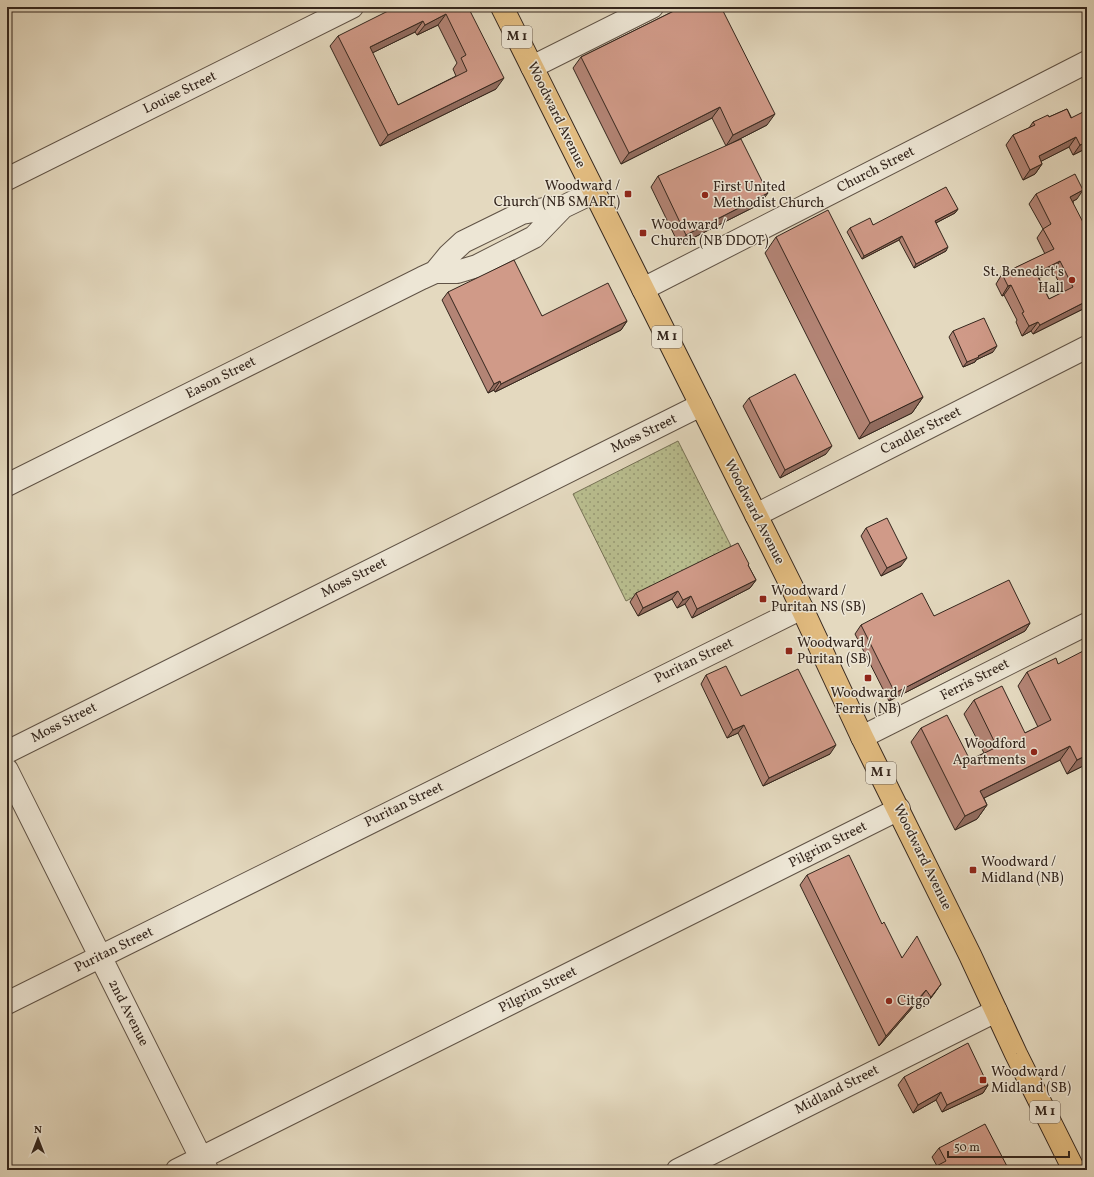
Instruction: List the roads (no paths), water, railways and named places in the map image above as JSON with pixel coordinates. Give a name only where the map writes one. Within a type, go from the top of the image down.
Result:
[{"type":"main road","name":"Woodward Avenue","points":[[502,7],[802,608],[862,736],[970,955],[1016,1054],[1074,1170]]},
{"type":"street","name":"Louise Street","points":[[7,179],[352,7]]},
{"type":"street","points":[[532,68],[652,7]]},
{"type":"street","name":"Church Street","points":[[643,289],[1087,62]]},
{"type":"street","name":"Eason Street","points":[[7,485],[434,272],[463,242],[522,213],[563,207],[594,192]]},
{"type":"street","name":"Candler Street","points":[[756,515],[1087,347]]},
{"type":"street","name":"Moss Street","points":[[7,752],[702,405]]},
{"type":"street","name":"Puritan Street","points":[[7,1003],[802,608]]},
{"type":"street","name":"Ferris Street","points":[[862,736],[1087,624]]},
{"type":"street","name":"2nd Avenue","points":[[7,770],[204,1164]]},
{"type":"street","name":"Pilgrim Street","points":[[177,1170],[204,1164],[899,810]]},
{"type":"street","name":"Midland Street","points":[[678,1170],[996,1011]]},
{"type":"place","name":"Woodward / Church (NB SMART)","points":[[628,194]]},
{"type":"place","name":"First United Methodist Church","points":[[705,195]]},
{"type":"place","name":"Woodward / Church (NB DDOT)","points":[[643,233]]},
{"type":"place","name":"St. Benedict's Hall","points":[[1072,280]]},
{"type":"place","name":"Woodward / Puritan NS (SB)","points":[[763,599]]},
{"type":"place","name":"Woodward / Puritan (SB)","points":[[789,651]]},
{"type":"place","name":"Woodward / Ferris (NB)","points":[[868,678]]},
{"type":"place","name":"Woodford Apartments","points":[[1034,752]]},
{"type":"place","name":"Woodward / Midland (NB)","points":[[973,870]]},
{"type":"place","name":"Citgo","points":[[889,1001]]},
{"type":"place","name":"Woodward / Midland (SB)","points":[[983,1080]]}]
